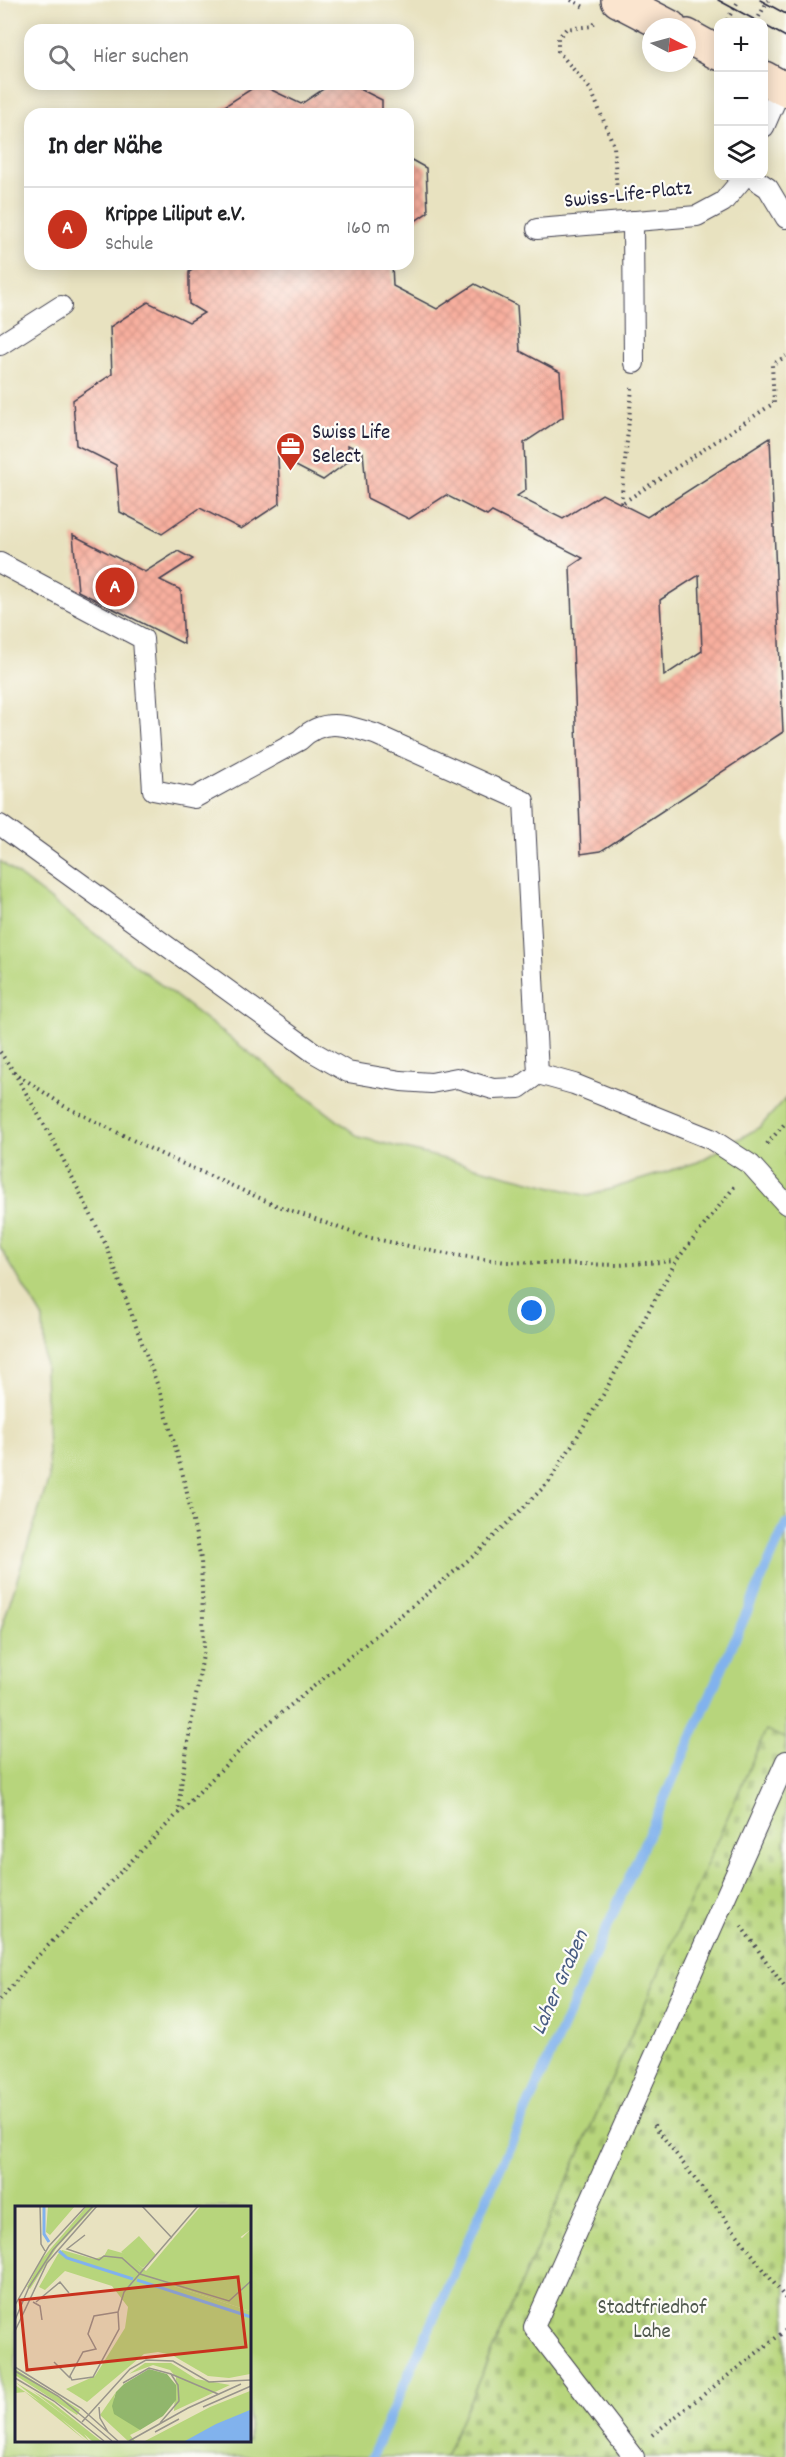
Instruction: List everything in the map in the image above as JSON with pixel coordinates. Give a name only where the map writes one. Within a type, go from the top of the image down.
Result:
[{"type":"main road","points":[[618,0],[653,18]]},
{"type":"main road","points":[[696,41],[714,51]]},
{"type":"lane","points":[[764,126],[779,84]]},
{"type":"lane","name":"Swiss-Life-Platz","points":[[537,229],[697,216],[723,202],[742,180]]},
{"type":"lane","points":[[756,180],[768,188],[786,219]]},
{"type":"lane","points":[[626,221],[634,363]]},
{"type":"lane","points":[[0,345],[61,306]]},
{"type":"lane","points":[[0,563],[143,639],[153,790],[194,798],[300,740],[309,731],[329,724],[353,727],[377,735],[524,801],[538,1074]]},
{"type":"lane","points":[[0,825],[313,1052],[348,1072],[401,1081],[431,1083],[457,1078],[493,1089],[519,1088],[538,1074]]},
{"type":"lane","points":[[538,1074],[574,1084],[711,1138],[752,1165],[786,1204]]},
{"type":"lane","points":[[632,2454],[534,2327],[786,1761]]},
{"type":"path","points":[[728,18],[739,0]]},
{"type":"path","points":[[758,18],[768,0]]},
{"type":"path","points":[[592,26],[566,29],[558,38],[558,51],[591,90],[614,146],[626,221]]},
{"type":"path","points":[[634,363],[621,504],[774,403],[772,365],[786,356]]},
{"type":"path","points":[[0,1052],[58,1149],[107,1247],[160,1392],[184,1479],[201,1559],[204,1649],[178,1813]]},
{"type":"path","points":[[14,1072],[64,1106],[164,1155],[273,1204],[362,1236],[446,1254],[506,1263],[618,1265],[676,1261]]},
{"type":"path","points":[[0,2000],[34,1960],[259,1731],[477,1553],[549,1482],[603,1395],[676,1261],[739,1180]]},
{"type":"path","points":[[725,1902],[786,1989]]},
{"type":"path","points":[[634,2100],[786,2299]]},
{"type":"path","points":[[632,2454],[786,2330]]},
{"type":"green space","points":[[0,861],[359,1137],[588,1196],[698,1162],[760,1127],[786,1098],[786,1739],[766,1731],[445,2457],[0,2457],[0,1633],[49,1478],[43,1319],[0,1247]]},
{"type":"green space","name":"Stadtfriedhof Lahe","points":[[766,1730],[786,1739],[786,2457],[445,2457]]},
{"type":"building","points":[[250,90],[272,90],[301,104],[322,90],[362,90],[382,100],[382,108],[222,108]]},
{"type":"building","points":[[414,161],[426,168],[428,212],[414,222]]},
{"type":"building","points":[[192,270],[392,270],[393,286],[437,309],[475,284],[517,305],[520,351],[560,372],[563,417],[524,443],[526,490],[517,496],[563,519],[602,494],[647,517],[770,438],[783,732],[601,851],[581,854],[570,567],[583,558],[492,512],[487,516],[446,495],[409,519],[367,498],[363,452],[348,445],[349,461],[323,480],[294,465],[293,447],[278,456],[280,503],[241,529],[200,508],[162,534],[120,512],[116,465],[76,445],[73,400],[112,374],[110,327],[148,302],[189,322],[204,313],[189,304],[189,272]],"holes":[[[699,575],[702,651],[664,676],[660,600]]]},
{"type":"building","points":[[73,535],[145,572],[178,551],[193,559],[160,580],[181,590],[184,644],[78,591]]},
{"type":"waterway","name":"Laher Graben","points":[[372,2457],[786,1524]]},
{"type":"tram line","points":[[718,0],[752,18]]},
{"type":"tram line","points":[[760,0],[786,14]]},
{"type":"tram line","points":[[768,27],[786,37]]},
{"type":"place","name":"Swiss Life Select","points":[[291,472]]},
{"type":"place","name":"Krippe Liliput e.V.","points":[[115,587]]}]
